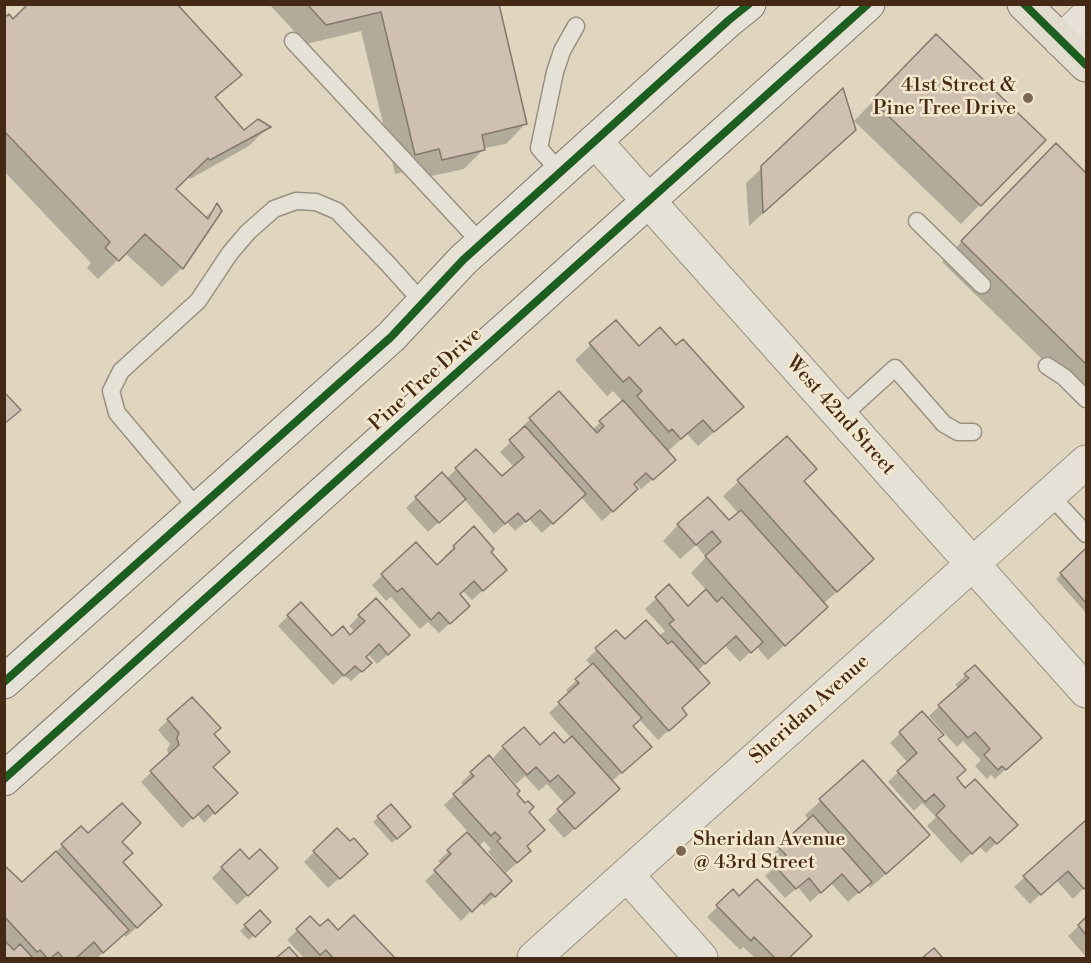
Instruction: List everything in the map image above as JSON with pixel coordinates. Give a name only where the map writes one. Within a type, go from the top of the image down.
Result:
[{"type":"main road","points":[[4,682],[391,337],[481,243],[748,4]]},
{"type":"main road","name":"Pine Tree Drive","points":[[4,779],[649,203],[868,4]]},
{"type":"main road","points":[[1024,4],[1086,65]]},
{"type":"main road","points":[[1061,41],[1086,17]]},
{"type":"main road","name":"West 42nd Street","points":[[595,141],[1086,691]]},
{"type":"main road","name":"Sheridan Avenue","points":[[534,958],[1086,462]]},
{"type":"main road","points":[[627,875],[701,958]]},
{"type":"lane","points":[[560,172],[539,148],[555,72],[562,51],[576,26]]},
{"type":"lane","points":[[293,41],[481,243]]},
{"type":"lane","points":[[198,509],[117,413],[111,391],[121,372],[198,301],[230,253],[248,232],[274,209],[296,201],[316,202],[337,211],[423,303]]},
{"type":"lane","points":[[917,221],[982,285]]},
{"type":"lane","points":[[1047,366],[1064,376],[1086,399]]},
{"type":"lane","points":[[841,417],[895,368],[944,424],[958,432],[973,432]]},
{"type":"lane","points":[[1050,495],[1086,534]]},
{"type":"building","points":[[28,4],[177,4],[242,75],[215,97],[244,130],[258,119],[271,127],[210,160],[208,158],[176,189],[208,219],[217,203],[222,211],[183,269],[145,234],[119,261],[105,248],[110,242],[4,131],[4,18],[9,14],[13,19]]},
{"type":"building","points":[[307,4],[499,4],[527,124],[482,135],[485,150],[442,160],[439,149],[415,155],[381,12],[326,25]]},
{"type":"building","points":[[936,34],[1046,140],[981,206],[872,100]]},
{"type":"building","points":[[843,88],[856,130],[763,213],[761,166]]},
{"type":"building","points":[[1056,143],[1086,173],[1086,364],[961,241]]},
{"type":"building","points":[[616,320],[639,346],[660,327],[676,345],[683,339],[744,407],[714,432],[703,420],[681,439],[672,429],[669,432],[637,396],[642,391],[629,377],[623,382],[589,343]]},
{"type":"building","points":[[559,391],[597,433],[604,426],[599,421],[623,400],[676,460],[653,480],[646,473],[634,484],[638,489],[613,512],[529,418]]},
{"type":"building","points":[[4,392],[21,410],[4,424]]},
{"type":"building","points":[[525,426],[586,494],[553,524],[540,510],[526,522],[518,513],[505,524],[455,468],[476,449],[502,476],[524,457],[509,440]]},
{"type":"building","points":[[787,436],[817,469],[804,481],[874,559],[837,592],[737,480]]},
{"type":"building","points":[[442,472],[466,499],[439,523],[415,497]]},
{"type":"building","points":[[708,497],[729,520],[741,510],[828,607],[785,646],[705,556],[721,542],[712,531],[696,545],[677,524]]},
{"type":"building","points":[[474,526],[494,549],[491,552],[507,570],[483,591],[474,581],[460,594],[470,606],[450,624],[439,612],[431,620],[402,588],[397,592],[381,574],[416,542],[437,565]]},
{"type":"building","points":[[1086,548],[1086,603],[1060,573]]},
{"type":"building","points":[[669,584],[688,606],[706,589],[717,602],[722,597],[763,642],[751,653],[736,636],[705,664],[669,624],[674,620],[655,597]]},
{"type":"building","points":[[376,598],[410,635],[388,655],[379,644],[366,657],[372,663],[362,672],[355,666],[344,676],[287,615],[301,602],[332,636],[343,626],[350,635],[365,621],[358,615]]},
{"type":"building","points":[[646,620],[668,644],[672,641],[710,683],[682,708],[687,715],[669,731],[595,648],[616,630],[625,639]]},
{"type":"building","points":[[593,663],[642,718],[633,726],[652,747],[622,773],[558,702],[579,683],[575,679]]},
{"type":"building","points":[[975,665],[1042,738],[1006,770],[1002,766],[998,770],[984,755],[990,749],[975,732],[968,738],[938,705],[969,678],[964,674]]},
{"type":"building","points":[[192,697],[221,728],[214,734],[230,752],[213,767],[238,793],[215,814],[208,805],[193,819],[150,771],[179,745],[177,738],[179,733],[167,719]]},
{"type":"building","points":[[922,711],[944,735],[938,739],[966,770],[957,778],[965,788],[975,779],[1018,825],[997,844],[990,837],[972,854],[936,815],[945,806],[934,794],[925,802],[897,771],[917,753],[899,732]]},
{"type":"building","points":[[524,727],[540,745],[554,732],[564,743],[572,736],[620,789],[575,829],[557,809],[575,793],[558,775],[550,782],[536,767],[527,775],[502,746]]},
{"type":"building","points":[[489,755],[520,791],[517,794],[525,803],[528,801],[534,807],[529,812],[545,830],[527,846],[531,851],[517,863],[497,841],[501,838],[495,832],[491,836],[453,794],[474,776],[470,772]]},
{"type":"building","points":[[863,760],[930,835],[886,874],[819,799]]},
{"type":"building","points":[[122,803],[141,823],[122,842],[133,853],[123,862],[162,905],[137,928],[61,844],[81,826],[88,833]]},
{"type":"building","points":[[391,804],[411,827],[397,839],[377,816]]},
{"type":"building","points":[[813,815],[872,882],[859,893],[842,874],[821,893],[809,878],[796,889],[774,865],[786,855],[778,847]]},
{"type":"building","points":[[1086,820],[1086,887],[1084,889],[1068,871],[1041,895],[1023,876]]},
{"type":"building","points":[[337,828],[350,841],[354,838],[368,854],[340,879],[313,851]]},
{"type":"building","points":[[467,832],[512,881],[495,897],[491,893],[472,912],[434,870],[451,854],[447,850]]},
{"type":"building","points":[[240,849],[249,859],[260,849],[278,868],[248,896],[221,867]]},
{"type":"building","points":[[56,851],[129,930],[103,953],[94,942],[76,958],[63,958],[58,952],[51,958],[47,958],[40,950],[37,952],[4,916],[4,865],[22,882]]},
{"type":"building","points":[[757,879],[812,936],[789,958],[775,958],[754,937],[751,941],[716,905],[733,889],[739,896]]},
{"type":"building","points":[[260,910],[271,922],[255,937],[244,925]]},
{"type":"building","points":[[354,915],[395,958],[333,958],[326,950],[320,955],[296,929],[310,916],[320,926],[328,919],[338,930]]},
{"type":"building","points":[[1086,917],[1086,935],[1078,925]]},
{"type":"building","points":[[4,940],[14,950],[20,944],[33,958],[4,958]]},
{"type":"building","points":[[289,947],[299,958],[276,958]]},
{"type":"building","points":[[934,948],[943,958],[922,958]]},
{"type":"cycle path","points":[[4,682],[391,337],[463,260],[749,4]]},
{"type":"cycle path","points":[[4,779],[868,4]]},
{"type":"cycle path","points":[[1024,4],[1086,65]]},
{"type":"place","name":"41st Street & Pine Tree Drive","points":[[1028,98]]},
{"type":"place","name":"Sheridan Avenue @ 43rd Street","points":[[681,851]]}]
